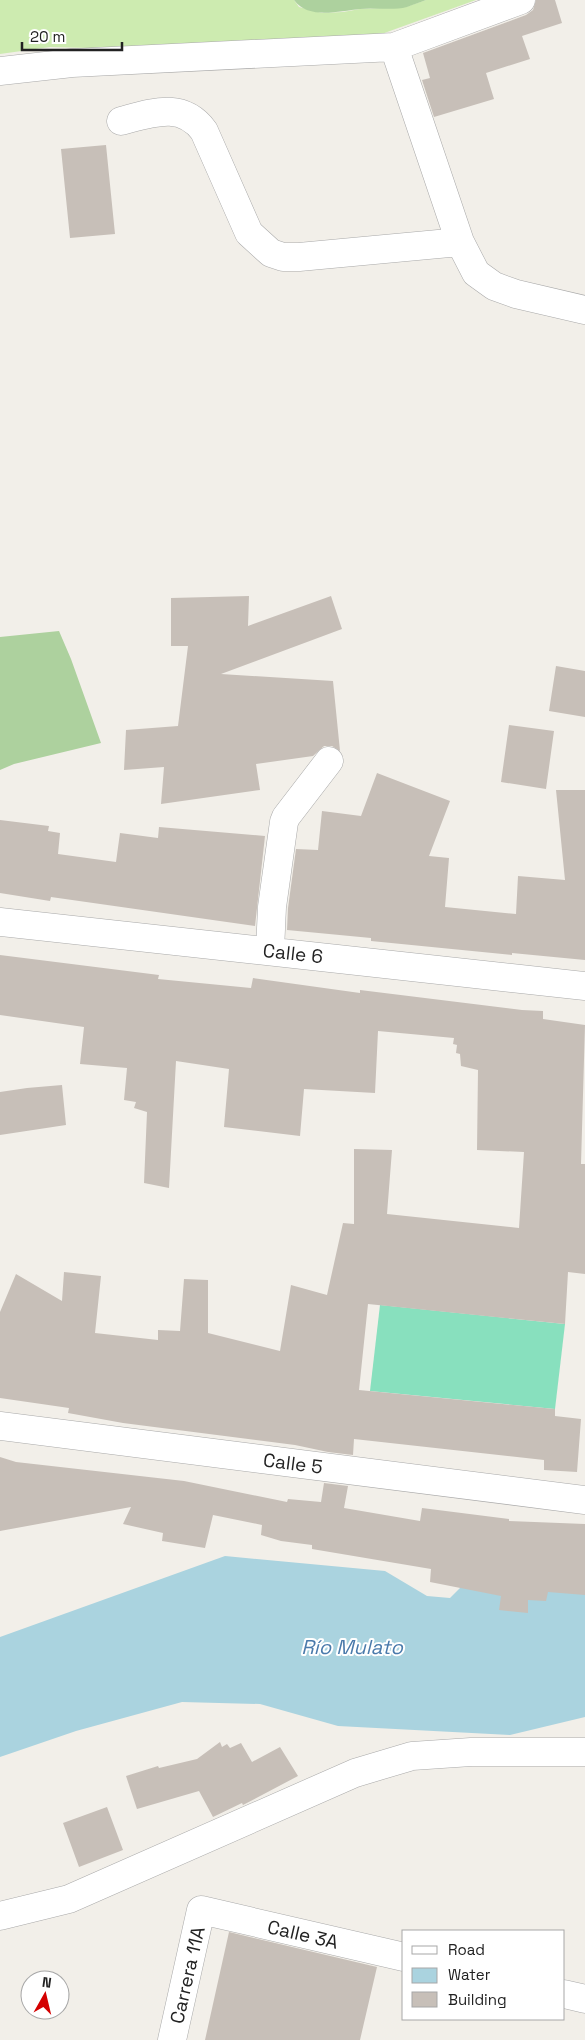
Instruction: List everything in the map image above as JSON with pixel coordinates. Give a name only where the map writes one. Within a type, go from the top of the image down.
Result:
[{"type":"street","points":[[0,71],[72,63],[394,47],[521,0]]},
{"type":"street","points":[[394,47],[460,242],[476,272],[494,286],[516,294],[585,310]]},
{"type":"street","points":[[121,121],[160,111],[186,114],[196,120],[204,131],[250,234],[271,253],[283,257],[299,257],[460,242]]},
{"type":"street","points":[[270,950],[272,907],[284,822],[329,761]]},
{"type":"street","name":"Calle 6","points":[[0,922],[270,950],[585,986]]},
{"type":"street","name":"Calle 5","points":[[0,1426],[585,1500]]},
{"type":"street","points":[[0,1916],[68,1899],[355,1773],[412,1756],[471,1752],[585,1752]]},
{"type":"street","name":"Calle 3A","points":[[202,1910],[402,1957]]},
{"type":"street","name":"Carrera 11A","points":[[172,2040],[202,1910]]},
{"type":"street","points":[[565,1994],[585,1999]]},
{"type":"green space","points":[[0,0],[294,0],[299,7],[322,13],[406,7],[426,0],[476,0],[351,45],[130,49],[50,47],[0,54]]},
{"type":"green space","points":[[294,0],[426,0],[401,8],[324,13],[308,10]]},
{"type":"green space","points":[[59,631],[101,743],[14,764],[0,770],[0,637]]},
{"type":"green space","points":[[380,1305],[565,1324],[555,1409],[370,1391]]},
{"type":"water","name":"Río Mulato","points":[[498,1550],[585,1562],[585,1717],[510,1735],[338,1726],[260,1704],[182,1702],[76,1731],[0,1757],[0,1637],[225,1556],[385,1571],[427,1596],[450,1598]]},
{"type":"building","points":[[536,0],[555,0],[562,23],[522,36],[530,59],[486,73],[494,99],[434,117],[422,80],[430,78],[423,53],[526,15],[533,10]]},
{"type":"building","points":[[106,145],[115,234],[70,238],[61,149]]},
{"type":"building","points":[[249,596],[248,626],[331,596],[342,629],[221,674],[333,681],[340,751],[332,746],[324,746],[313,756],[256,764],[260,790],[161,804],[164,767],[124,770],[126,730],[178,726],[188,646],[171,646],[171,598]]},
{"type":"building","points":[[556,666],[585,671],[585,717],[549,711]]},
{"type":"building","points":[[509,725],[554,731],[546,789],[501,782]]},
{"type":"building","points":[[377,773],[450,801],[429,856],[449,858],[445,907],[516,914],[518,876],[565,880],[556,790],[585,790],[585,960],[371,941],[371,938],[287,930],[296,849],[318,850],[322,811],[361,816]]},
{"type":"building","points":[[0,820],[49,826],[48,831],[60,833],[58,854],[116,862],[120,833],[158,838],[159,827],[265,836],[255,926],[51,897],[50,901],[0,893]]},
{"type":"building","points":[[0,955],[159,975],[158,979],[251,988],[253,978],[360,993],[360,990],[543,1011],[543,1019],[585,1025],[581,1164],[585,1164],[585,1274],[568,1272],[565,1324],[368,1304],[359,1390],[555,1409],[555,1416],[581,1419],[577,1472],[544,1470],[544,1460],[354,1439],[353,1455],[328,1452],[295,1445],[123,1423],[68,1413],[69,1408],[0,1398],[0,1312],[16,1274],[62,1301],[64,1272],[101,1276],[95,1333],[158,1340],[158,1330],[180,1331],[184,1279],[208,1280],[208,1333],[280,1351],[291,1285],[327,1295],[343,1223],[354,1224],[354,1149],[392,1150],[387,1214],[519,1228],[524,1152],[477,1150],[478,1070],[461,1066],[460,1054],[456,1053],[457,1045],[453,1044],[454,1038],[378,1031],[375,1093],[304,1089],[300,1136],[224,1127],[229,1069],[176,1061],[169,1188],[144,1183],[147,1112],[134,1108],[136,1102],[124,1100],[127,1068],[80,1064],[84,1027],[0,1015]]},
{"type":"building","points":[[62,1085],[66,1125],[0,1135],[0,1092]]},
{"type":"building","points":[[0,1457],[16,1462],[184,1481],[287,1502],[288,1499],[321,1502],[324,1483],[348,1486],[344,1508],[420,1521],[422,1508],[509,1519],[509,1521],[585,1524],[585,1595],[548,1592],[546,1601],[528,1600],[528,1613],[499,1610],[501,1596],[430,1582],[431,1569],[312,1549],[312,1545],[281,1541],[261,1535],[262,1525],[213,1515],[205,1548],[162,1541],[163,1533],[123,1524],[131,1507],[0,1531]]},
{"type":"building","points":[[220,1742],[222,1747],[227,1744],[230,1748],[241,1743],[252,1762],[280,1747],[298,1776],[243,1805],[242,1803],[213,1817],[199,1791],[137,1809],[126,1776],[158,1766],[159,1768],[197,1759]]},
{"type":"building","points":[[107,1807],[123,1850],[79,1867],[63,1823]]},
{"type":"building","points":[[229,1932],[377,1967],[360,2040],[205,2040]]}]
